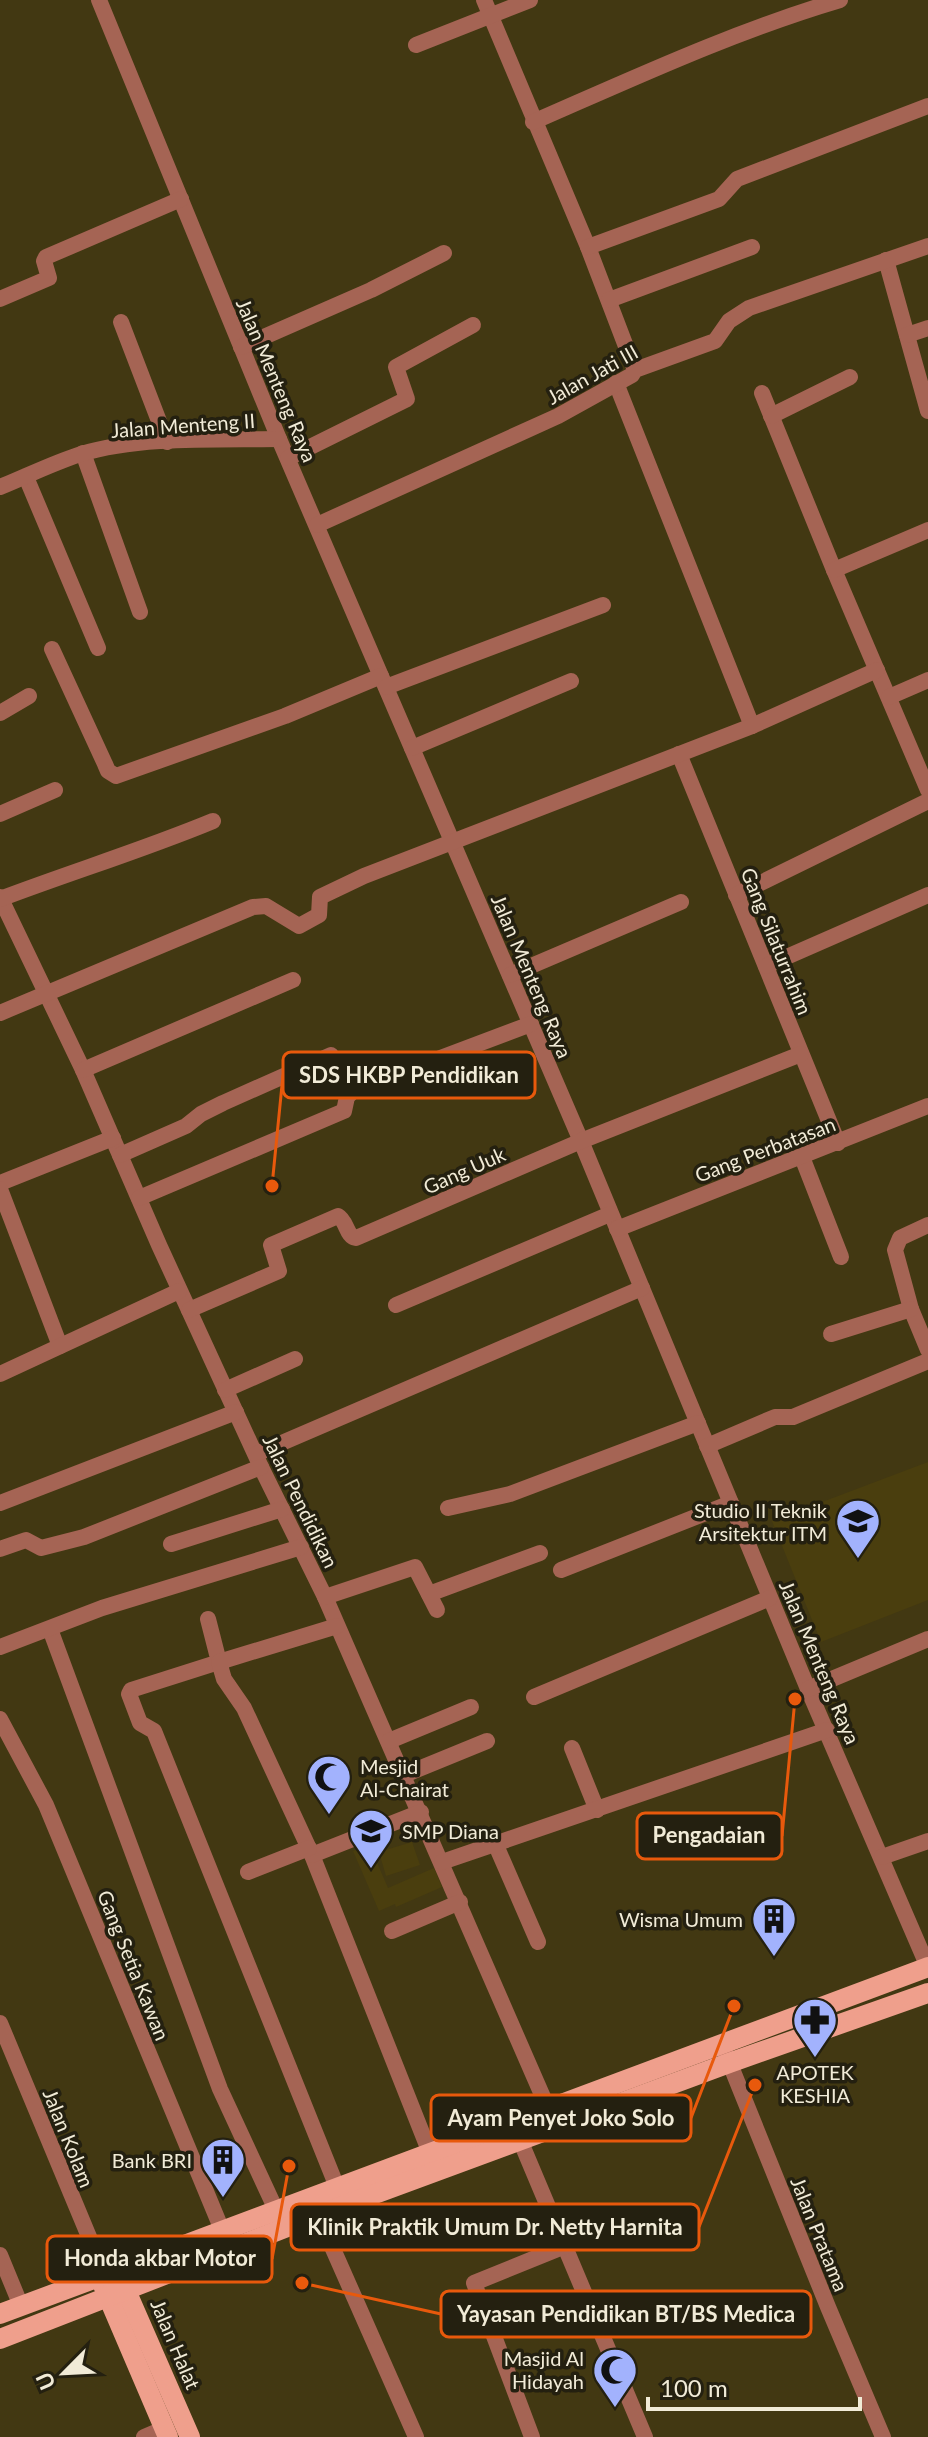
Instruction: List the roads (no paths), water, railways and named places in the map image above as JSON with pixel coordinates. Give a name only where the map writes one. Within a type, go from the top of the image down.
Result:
[{"type":"main road","points":[[0,2314],[430,2153],[552,2118],[726,2054],[928,1967]]},
{"type":"main road","points":[[726,2054],[928,1993]]},
{"type":"main road","points":[[0,2339],[520,2140],[552,2118]]},
{"type":"main road","name":"Jalan Halat","points":[[107,2272],[190,2437]]},
{"type":"main road","name":"Jalan Halat","points":[[118,2294],[167,2433]]},
{"type":"street","name":"Jalan Menteng Raya","points":[[99,0],[279,439],[581,1141],[808,1689],[928,1967]]},
{"type":"street","points":[[416,45],[488,8],[530,0]]},
{"type":"street","points":[[533,122],[711,46],[840,0]]},
{"type":"street","points":[[488,8],[533,122],[588,247],[635,370]]},
{"type":"street","points":[[588,247],[719,199],[737,179],[928,106]]},
{"type":"street","points":[[0,299],[49,278],[44,261],[46,257],[181,199]]},
{"type":"street","name":"Jalan Jati III","points":[[317,525],[558,416],[632,375],[635,370],[715,341],[729,321],[749,308],[928,246]]},
{"type":"street","points":[[609,300],[752,247]]},
{"type":"street","points":[[241,347],[371,290],[444,253]]},
{"type":"street","points":[[886,260],[928,411]]},
{"type":"street","points":[[121,322],[167,442]]},
{"type":"street","points":[[288,458],[407,399],[396,367],[473,325]]},
{"type":"street","points":[[907,335],[928,328]]},
{"type":"street","points":[[771,416],[850,377]]},
{"type":"street","points":[[616,383],[752,726]]},
{"type":"street","points":[[762,393],[928,790]]},
{"type":"street","name":"Jalan Menteng II","points":[[0,487],[83,453],[167,442],[279,439]]},
{"type":"street","points":[[83,453],[140,612]]},
{"type":"street","points":[[26,477],[98,648]]},
{"type":"street","points":[[834,570],[928,530]]},
{"type":"street","points":[[52,649],[108,771],[116,776],[603,605]]},
{"type":"street","points":[[0,1013],[253,907],[266,906],[299,926],[319,915],[320,897],[452,841],[752,726],[877,670]]},
{"type":"street","points":[[889,697],[928,680]]},
{"type":"street","points":[[412,748],[571,681]]},
{"type":"street","points":[[0,713],[29,696]]},
{"type":"street","name":"Gang Silaturrahim","points":[[679,754],[838,1143]]},
{"type":"street","points":[[0,814],[55,790]]},
{"type":"street","points":[[736,895],[928,801]]},
{"type":"street","points":[[0,898],[75,870],[146,849],[213,821]]},
{"type":"street","points":[[766,966],[928,895]]},
{"type":"street","name":"Jalan Pendidikan","points":[[0,898],[7,931],[48,993],[179,1291],[325,1597],[552,2118]]},
{"type":"street","points":[[510,975],[681,902]]},
{"type":"street","points":[[83,1070],[293,980]]},
{"type":"street","points":[[139,1198],[344,1111],[348,1095],[353,1091],[531,1024]]},
{"type":"street","name":"Gang Uuk","points":[[189,1310],[279,1271],[271,1245],[285,1237],[338,1216],[350,1235],[356,1238],[581,1141],[801,1054]]},
{"type":"street","points":[[120,1155],[189,1125],[212,1108],[331,1055]]},
{"type":"street","name":"Gang Perbatasan","points":[[396,1305],[613,1222],[802,1157],[928,1106]]},
{"type":"street","points":[[0,1183],[113,1138]]},
{"type":"street","points":[[802,1157],[841,1257]]},
{"type":"street","points":[[0,1189],[60,1346]]},
{"type":"street","points":[[928,1225],[900,1238],[895,1246],[911,1309],[928,1350]]},
{"type":"street","points":[[0,1549],[26,1540],[41,1548],[84,1537],[642,1288]]},
{"type":"street","points":[[0,1374],[179,1291]]},
{"type":"street","points":[[831,1334],[911,1309]]},
{"type":"street","points":[[225,1390],[295,1359]]},
{"type":"street","points":[[707,1446],[775,1417],[793,1417],[928,1361]]},
{"type":"street","points":[[0,1503],[236,1412]]},
{"type":"street","points":[[448,1508],[510,1494],[698,1423]]},
{"type":"street","points":[[561,1570],[731,1503]]},
{"type":"street","points":[[171,1544],[282,1509]]},
{"type":"street","points":[[0,1647],[102,1608],[301,1547]]},
{"type":"street","points":[[429,1594],[540,1553]]},
{"type":"street","points":[[325,1597],[415,1567],[437,1610]]},
{"type":"street","points":[[534,1697],[770,1598]]},
{"type":"street","points":[[208,1619],[224,1679],[244,1708],[310,1852],[430,2153]]},
{"type":"street","points":[[337,1626],[131,1690],[129,1694],[140,1723],[154,1731],[337,2187]]},
{"type":"street","points":[[50,1629],[220,2089],[276,2210]]},
{"type":"street","points":[[808,1689],[928,1639]]},
{"type":"street","points":[[389,1741],[471,1707]]},
{"type":"street","name":"Gang Setia Kawan","points":[[0,1719],[46,1805],[222,2230]]},
{"type":"street","points":[[442,1862],[827,1730]]},
{"type":"street","points":[[404,1775],[487,1741]]},
{"type":"street","points":[[572,1748],[597,1810]]},
{"type":"street","points":[[248,1872],[421,1812]]},
{"type":"street","points":[[882,1857],[928,1841]]},
{"type":"street","points":[[495,1843],[538,1942]]},
{"type":"street","points":[[392,1931],[460,1902]]},
{"type":"street","name":"Jalan Kolam","points":[[0,2023],[107,2272]]},
{"type":"street","name":"Jalan Pratama","points":[[726,2054],[883,2437]]},
{"type":"street","points":[[520,2140],[645,2437]]},
{"type":"street","points":[[318,2215],[416,2437]]},
{"type":"street","points":[[532,2437],[474,2283],[565,2246]]},
{"type":"street","points":[[0,2255],[21,2306]]},
{"type":"street","points":[[144,2437],[167,2433]]},
{"type":"place","name":"SDS HKBP Pendidikan","points":[[272,1186]]},
{"type":"place","name":"Studio II Teknik Arsitektur ITM","points":[[858,1560]]},
{"type":"place","name":"Pengadaian","points":[[795,1699]]},
{"type":"place","name":"Mesjid Al-Chairat","points":[[329,1816]]},
{"type":"place","name":"SMP Diana","points":[[371,1870]]},
{"type":"place","name":"Wisma Umum","points":[[774,1958]]},
{"type":"place","name":"Ayam Penyet Joko Solo","points":[[734,2006]]},
{"type":"place","name":"APOTEK KESHIA","points":[[815,2059]]},
{"type":"place","name":"Klinik Praktik Umum Dr. Netty Harnita","points":[[755,2085]]},
{"type":"place","name":"Honda akbar Motor","points":[[289,2166]]},
{"type":"place","name":"Bank BRI","points":[[223,2199]]},
{"type":"place","name":"Yayasan Pendidikan BT/BS Medica","points":[[302,2283]]},
{"type":"place","name":"Masjid Al Hidayah","points":[[615,2409]]}]
